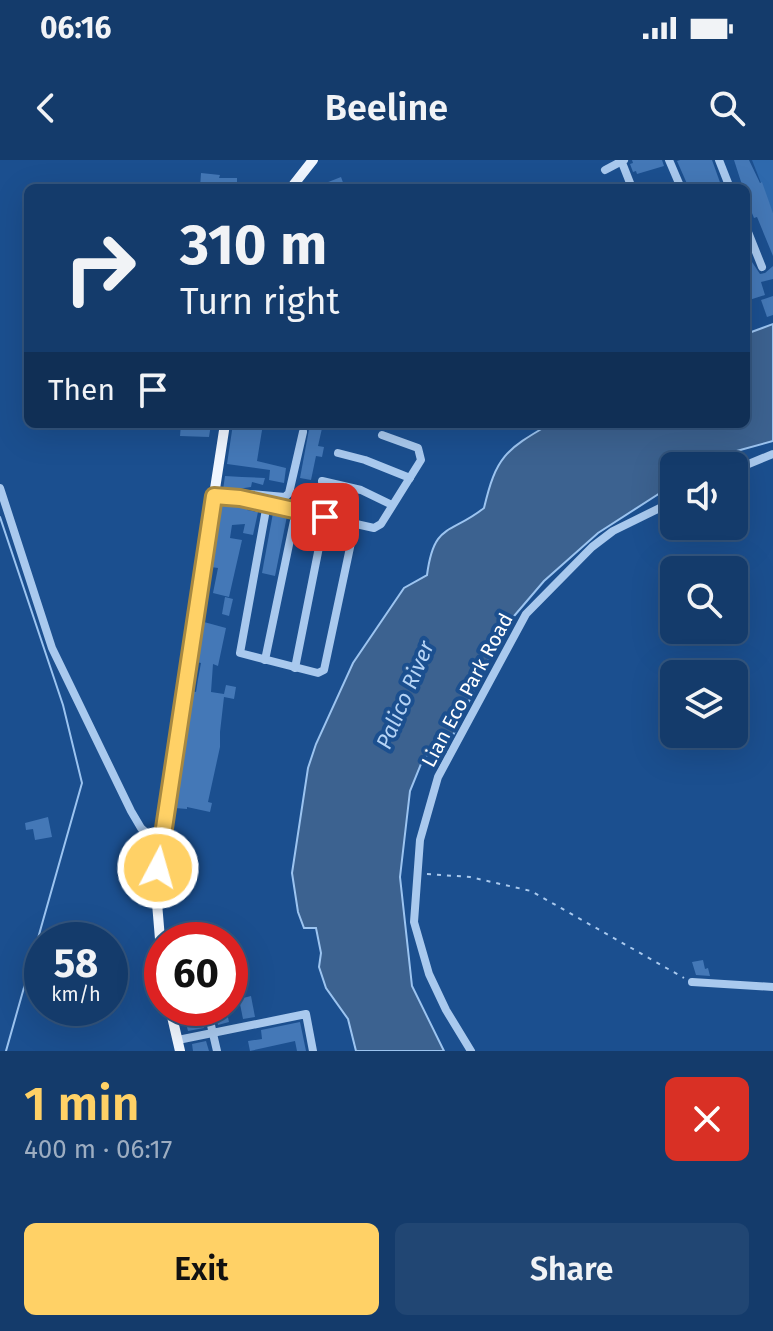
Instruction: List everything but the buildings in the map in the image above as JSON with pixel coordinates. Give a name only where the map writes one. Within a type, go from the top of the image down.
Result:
[{"type":"main road","points":[[294,184],[313,160]]},
{"type":"main road","points":[[159,922],[156,891],[160,845],[224,428]]},
{"type":"main road","points":[[174,1026],[179,1046]]},
{"type":"street","points":[[605,170],[622,160],[631,184]]},
{"type":"street","points":[[669,160],[679,184]]},
{"type":"street","points":[[719,160],[728,184]]},
{"type":"street","points":[[750,237],[762,267]]},
{"type":"street","points":[[750,257],[757,254]]},
{"type":"street","points":[[240,498],[250,494],[285,497],[289,493],[303,432]]},
{"type":"street","points":[[214,496],[240,498],[374,528],[381,524],[421,460],[418,448],[382,435]]},
{"type":"street","points":[[338,453],[410,478]]},
{"type":"street","points":[[748,464],[773,454]]},
{"type":"street","points":[[322,481],[361,490],[392,505]]},
{"type":"street","points":[[0,488],[52,648],[141,828],[160,845]]},
{"type":"street","points":[[267,504],[240,653],[295,668],[318,673],[324,670],[355,524]]},
{"type":"street","name":"Lian Eco Park Road","points":[[471,1051],[429,974],[414,922],[420,840],[438,777],[526,614],[592,547],[613,531],[660,508]]},
{"type":"street","points":[[265,660],[296,511]]},
{"type":"street","points":[[295,668],[325,517]]},
{"type":"street","points":[[692,982],[773,987]]},
{"type":"street","points":[[179,1046],[213,1031],[306,1014],[313,1051]]},
{"type":"street","points":[[212,1026],[217,1051]]},
{"type":"path","points":[[418,873],[470,877],[531,891],[692,982]]},
{"type":"shaded area","points":[[752,160],[773,160],[773,214]]},
{"type":"water","name":"Palico River","points":[[773,324],[773,441],[733,452],[660,452],[660,493],[598,533],[544,581],[503,629],[453,735],[423,759],[410,791],[400,877],[412,986],[444,1051],[356,1051],[348,1019],[326,988],[319,967],[321,953],[316,928],[304,928],[298,912],[292,873],[308,768],[353,663],[404,588],[427,575],[439,538],[484,508],[498,466],[522,441],[543,428],[750,428],[750,333]]},
{"type":"waterway","points":[[0,517],[63,705],[82,783],[6,1051]]},
{"type":"route","points":[[158,868],[214,496],[240,498],[325,517]]}]
